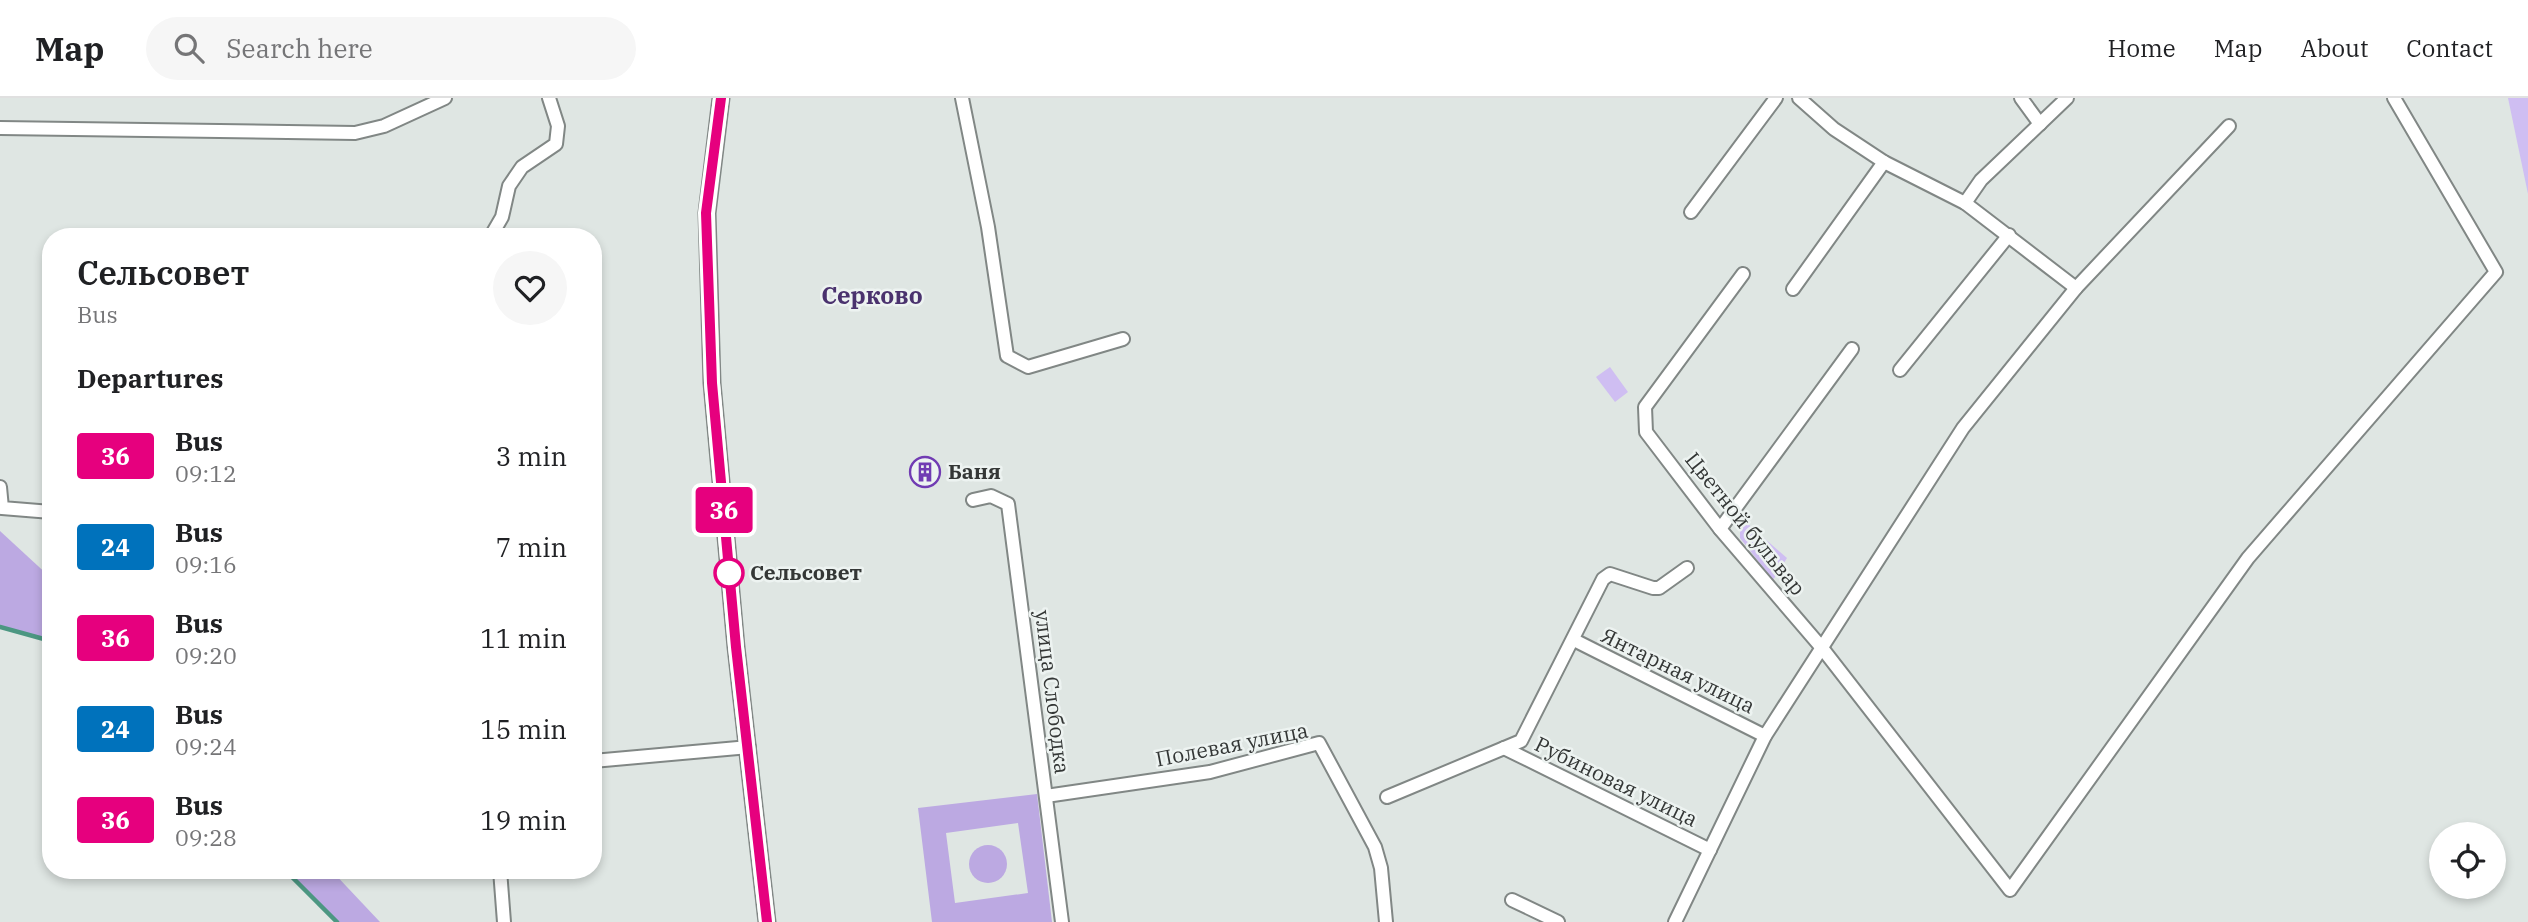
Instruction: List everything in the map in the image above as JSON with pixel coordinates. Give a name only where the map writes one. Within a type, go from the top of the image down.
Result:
[{"type":"main road","points":[[721,98],[706,213],[712,383],[736,647],[766,922]]},
{"type":"street","points":[[0,128],[355,133],[384,126],[444,98]]},
{"type":"street","points":[[496,228],[502,217],[509,186],[522,167],[556,144],[558,126],[549,98]]},
{"type":"street","points":[[962,98],[988,228],[1007,356],[1028,367],[1123,339]]},
{"type":"street","points":[[1691,212],[1776,98]]},
{"type":"street","points":[[1799,98],[1834,129],[1884,162],[1965,203],[2076,288]]},
{"type":"street","points":[[2021,98],[2040,124]]},
{"type":"street","points":[[1965,203],[1981,180],[2067,98]]},
{"type":"street","name":"Цветной бульвар","points":[[1743,274],[1645,407],[1646,432],[1720,529],[1822,648],[2010,890],[2248,558],[2496,272],[2394,98]]},
{"type":"street","points":[[1675,922],[1765,736],[1963,428],[2076,288],[2229,126]]},
{"type":"street","points":[[1793,289],[1884,162]]},
{"type":"street","points":[[1900,370],[2009,235]]},
{"type":"street","points":[[1720,529],[1852,349]]},
{"type":"street","points":[[0,487],[2,508],[42,511]]},
{"type":"street","name":"улица Слободка","points":[[972,500],[991,495],[1008,504],[1062,922]]},
{"type":"street","name":"Рубиновая улица","points":[[1387,797],[1521,741],[1603,579],[1610,574],[1659,588],[1687,568]]},
{"type":"street","name":"Янтарная улица","points":[[1574,640],[1765,736]]},
{"type":"street","name":"Полевая улица","points":[[1046,796],[1210,772],[1319,743],[1375,847],[1381,868],[1386,922]]},
{"type":"street","points":[[602,760],[749,747]]},
{"type":"street","name":"Рубиновая улица","points":[[1504,748],[1710,850]]},
{"type":"street","points":[[501,879],[505,922]]},
{"type":"street","points":[[1512,900],[1558,922]]},
{"type":"shaded area","points":[[2508,98],[2528,98],[2528,194]]},
{"type":"shaded area","points":[[1610,367],[1628,392],[1615,402],[1596,377]]},
{"type":"shaded area","points":[[1748,524],[1787,558],[1773,580],[1740,538],[1740,529]]},
{"type":"shaded area","points":[[0,531],[42,570],[42,639],[0,627]]},
{"type":"shaded area","points":[[1037,794],[1052,922],[932,922],[918,808]],"holes":[[[1018,823],[1028,893],[955,903],[946,833]]]},
{"type":"shaded area","points":[[988,845],[1001,851],[1007,864],[1001,877],[988,883],[975,877],[969,864],[975,851]]},
{"type":"shaded area","points":[[294,879],[339,879],[380,922],[337,922]]},
{"type":"waterway","points":[[0,627],[42,639]]},
{"type":"waterway","points":[[294,879],[337,922]]},
{"type":"bus line","name":"36","points":[[721,98],[706,213],[712,383],[736,647],[767,922]]},
{"type":"place","name":"Баня","points":[[925,472]]},
{"type":"place","name":"Сельсовет","points":[[729,573]]},
{"type":"district","name":"Серково","points":[[872,296]]}]
